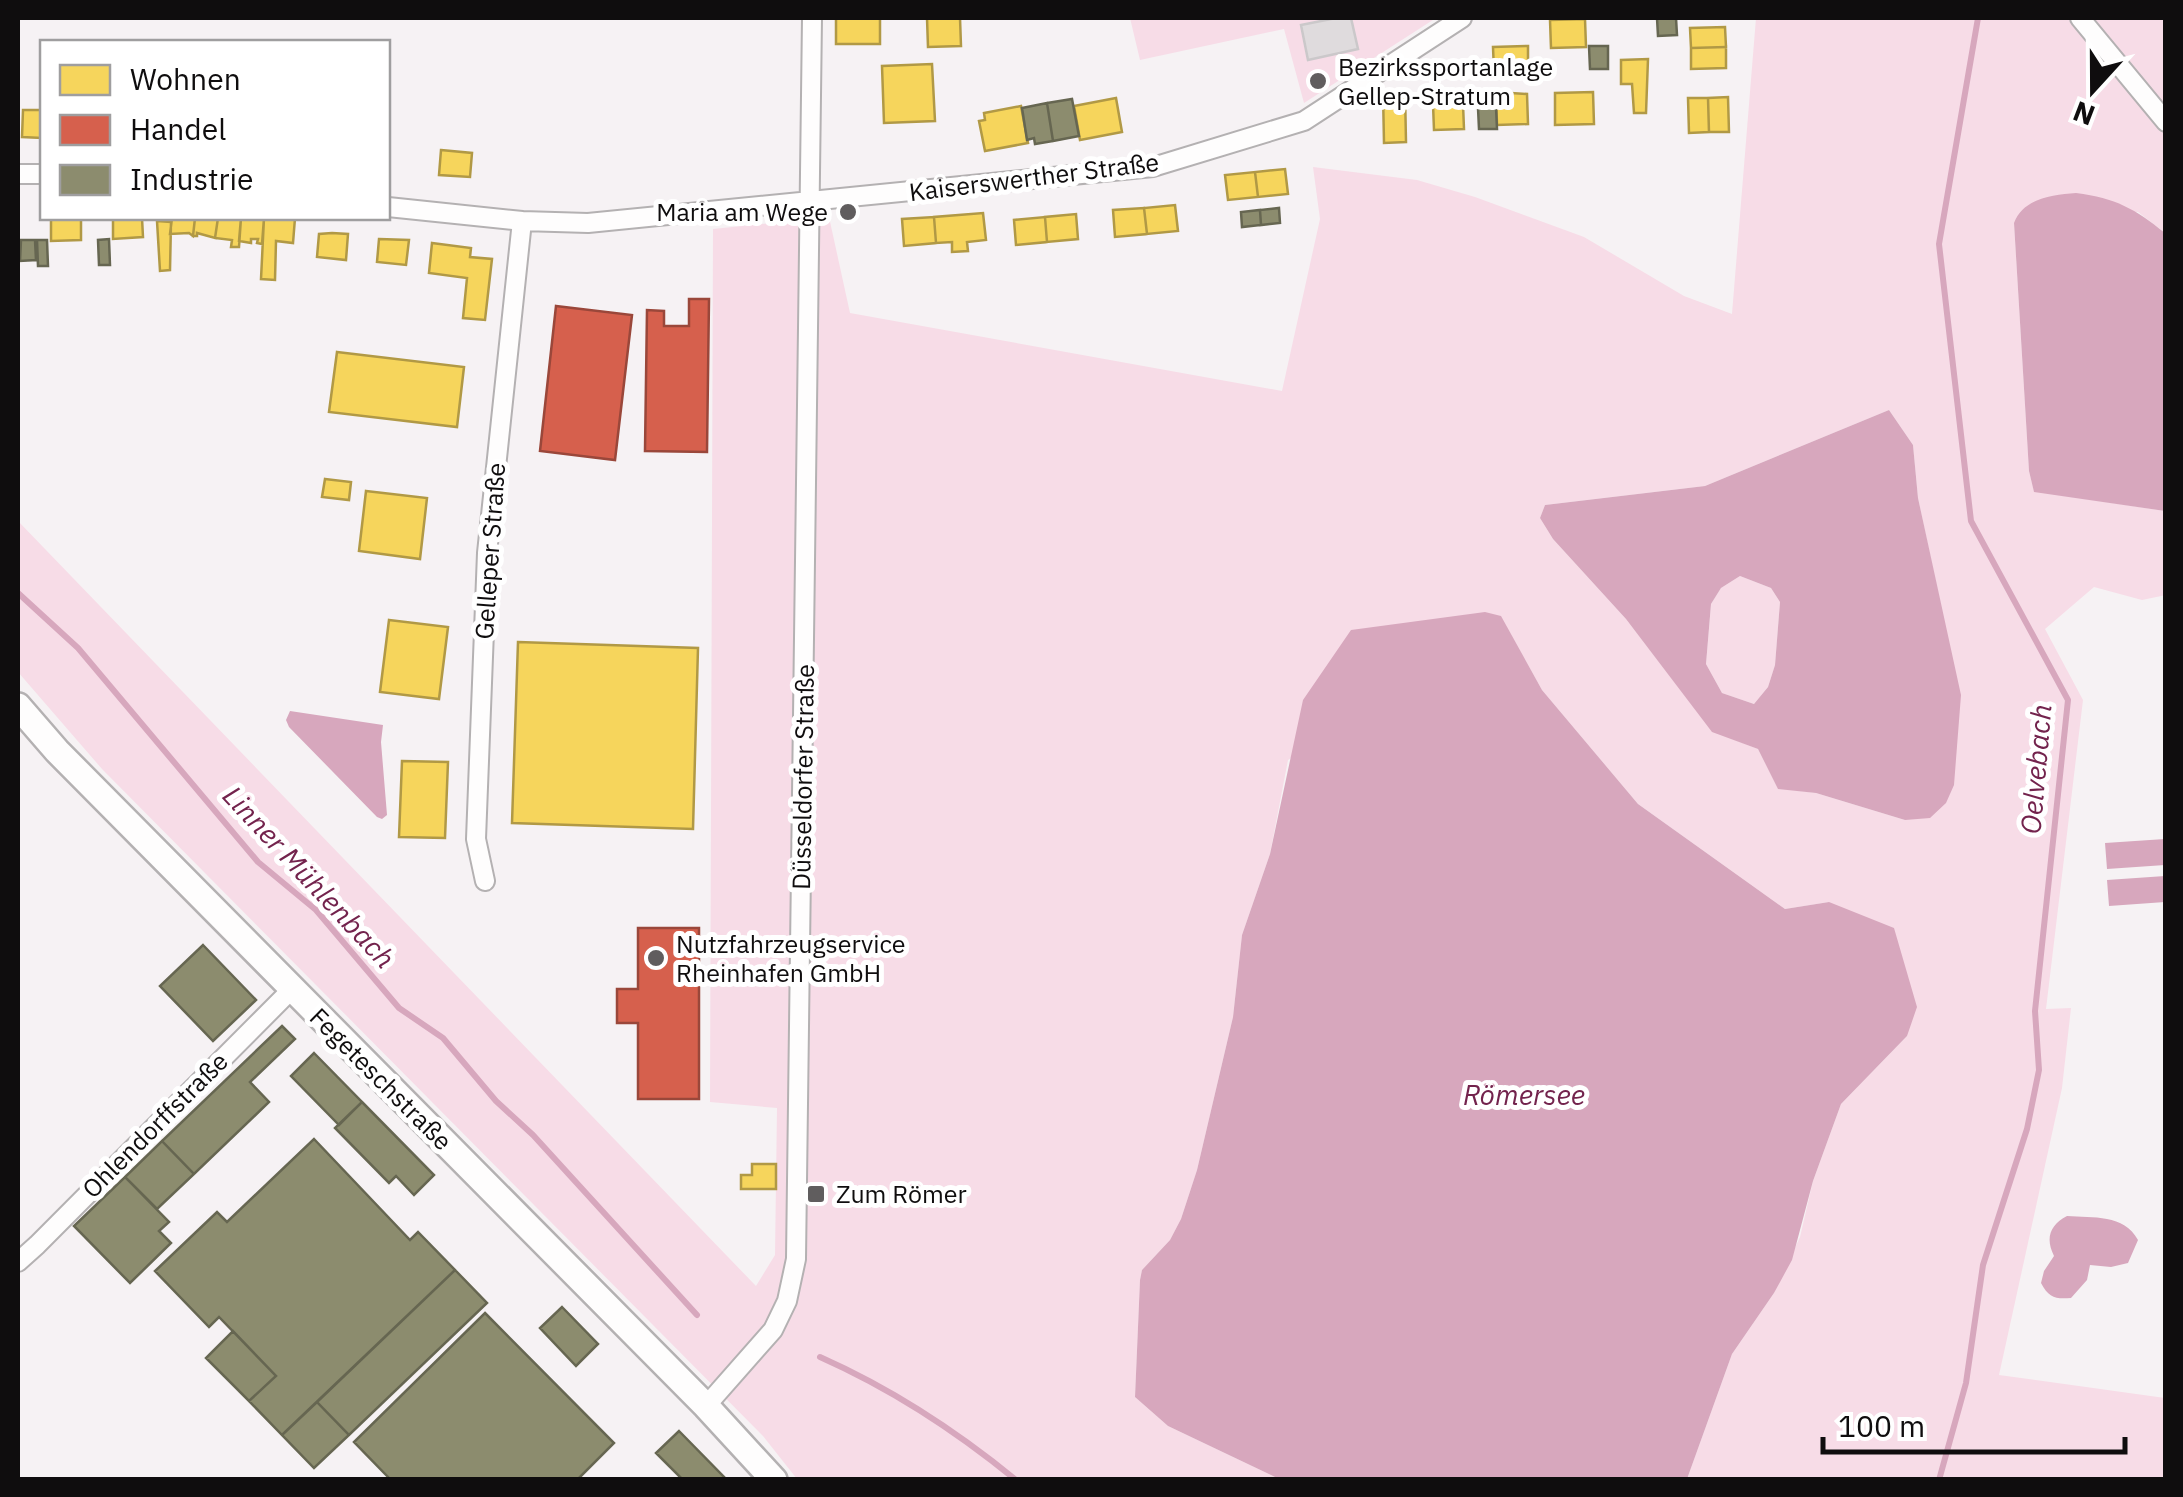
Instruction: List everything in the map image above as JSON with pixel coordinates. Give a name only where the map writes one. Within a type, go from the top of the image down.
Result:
[{"type":"main road","name":"Fegeteschstraße","points":[[18,706],[57,751],[706,1406]]},
{"type":"main road","points":[[706,1406],[774,1480]]},
{"type":"street","name":"Düsseldorfer Straße","points":[[706,1406],[773,1330],[787,1301],[796,1259],[812,18]]},
{"type":"street","name":"Kaiserswerther Straße","points":[[810,202],[1152,167],[1304,121],[1462,18]]},
{"type":"street","points":[[2080,18],[2166,122]]},
{"type":"street","points":[[390,207],[522,221],[588,222],[810,202]]},
{"type":"street","name":"Gelleper Straße","points":[[485,881],[476,838],[487,553],[522,221]]},
{"type":"street","name":"Fegeteschstraße","points":[[18,728],[57,751]]},
{"type":"street","name":"Ohlendorffstraße","points":[[18,1262],[292,988]]},
{"type":"shaded area","name":"Bezirkssportanlage Gellep-Stratum","points":[[1130,18],[1436,18],[1304,103],[1284,29],[1140,60]]},
{"type":"shaded area","points":[[1756,18],[2165,18],[2165,233],[2138,212],[2014,223],[2029,471],[2034,491],[2165,511],[2166,595],[2142,600],[2094,587],[2045,629],[2083,700],[2046,1009],[2071,1008],[2062,1088],[1999,1375],[2165,1398],[2165,1479],[1687,1479],[1732,1354],[1774,1293],[1800,1237],[1813,1181],[1841,1104],[1907,1036],[1829,902],[1785,909],[1638,804],[1542,690],[1501,617],[1288,760],[1270,854],[1242,935],[1233,1017],[1197,1170],[1170,1240],[1142,1270],[1135,1397],[1168,1426],[1275,1477],[1295,1479],[797,1479],[763,1436],[102,769],[18,672],[18,521],[756,1286],[775,1255],[777,1108],[710,1102],[713,229],[829,217],[850,313],[1282,391],[1320,219],[1313,167],[1417,180],[1475,197],[1584,237],[1684,296],[1732,314]],"holes":[[[1889,410],[1913,445],[1918,498],[1943,616],[1905,820],[1816,793],[1778,788],[1758,749],[1712,731],[1626,619],[1553,539],[1540,518],[1545,505],[1705,486]]]},
{"type":"shaded area","points":[[1740,576],[1771,588],[1780,602],[1775,665],[1768,687],[1754,704],[1722,693],[1706,664],[1711,604],[1721,588]]},
{"type":"water","points":[[2076,193],[2124,206],[2165,233],[2165,511],[2034,492],[2029,471],[2014,223],[2032,203]]},
{"type":"water","points":[[1889,410],[1913,445],[1918,498],[1961,695],[1954,785],[1946,803],[1930,818],[1905,820],[1816,793],[1778,789],[1758,749],[1712,732],[1626,619],[1553,539],[1540,518],[1545,505],[1705,486]],"holes":[[[1740,576],[1771,588],[1780,602],[1775,665],[1768,687],[1754,704],[1722,693],[1706,664],[1711,604],[1721,588]]]},
{"type":"water","name":"Römersee","points":[[1485,612],[1501,616],[1542,690],[1638,804],[1785,909],[1829,902],[1894,928],[1917,1007],[1907,1036],[1841,1104],[1813,1181],[1792,1260],[1732,1354],[1687,1479],[1275,1477],[1168,1426],[1135,1397],[1142,1270],[1170,1240],[1197,1170],[1233,1017],[1242,935],[1270,854],[1303,700],[1351,630]]},
{"type":"water","points":[[290,711],[383,725],[387,815],[377,817],[289,727],[286,720]]},
{"type":"water","points":[[2165,839],[2165,865],[2107,869],[2105,843]]},
{"type":"water","points":[[2165,876],[2165,902],[2109,906],[2107,880]]},
{"type":"water","points":[[2067,1216],[2116,1222],[2138,1240],[2128,1263],[2111,1267],[2090,1265],[2087,1280],[2071,1298],[2061,1298],[2050,1295],[2041,1283],[2054,1256],[2051,1233]]},
{"type":"building: Wohnen","points":[[836,18],[880,18],[880,44],[836,44]]},
{"type":"building: Wohnen","points":[[927,18],[960,18],[961,46],[928,47]]},
{"type":"building: Wohnen","points":[[1585,19],[1586,47],[1551,48],[1550,20]]},
{"type":"building: Wohnen","points":[[1725,27],[1726,47],[1691,48],[1690,28]]},
{"type":"building: Wohnen","points":[[1528,46],[1528,72],[1494,72],[1493,47]]},
{"type":"building: Wohnen","points":[[1726,47],[1726,68],[1691,69],[1691,48]]},
{"type":"building: Wohnen","points":[[1648,59],[1646,113],[1634,113],[1632,84],[1621,84],[1621,60]]},
{"type":"building: Wohnen","points":[[932,64],[935,121],[884,123],[882,66]]},
{"type":"building: Wohnen","points":[[1405,91],[1406,142],[1384,143],[1383,92]]},
{"type":"building: Wohnen","points":[[1496,92],[1527,94],[1528,124],[1497,125]]},
{"type":"building: Wohnen","points":[[1593,92],[1594,124],[1555,125],[1555,93]]},
{"type":"building: Wohnen","points":[[1728,97],[1729,132],[1709,132],[1708,98]]},
{"type":"building: Wohnen","points":[[1116,98],[1122,132],[1080,140],[1074,106]]},
{"type":"building: Wohnen","points":[[1688,98],[1708,98],[1709,132],[1689,133]]},
{"type":"building: Wohnen","points":[[1433,104],[1463,104],[1464,129],[1434,130]]},
{"type":"building: Wohnen","points":[[1021,106],[1028,143],[985,151],[979,121],[985,120],[984,113]]},
{"type":"building: Wohnen","points":[[23,110],[40,110],[40,138],[22,137]]},
{"type":"building: Wohnen","points":[[441,150],[472,153],[470,177],[439,175]]},
{"type":"building: Wohnen","points":[[1285,169],[1288,194],[1258,197],[1255,172]]},
{"type":"building: Wohnen","points":[[1255,172],[1258,197],[1228,200],[1225,175]]},
{"type":"building: Wohnen","points":[[1175,205],[1178,231],[1147,234],[1144,208]]},
{"type":"building: Wohnen","points":[[1144,208],[1147,234],[1115,237],[1113,210]]},
{"type":"building: Wohnen","points":[[983,213],[986,240],[967,242],[968,251],[952,252],[952,242],[936,243],[934,217]]},
{"type":"building: Wohnen","points":[[1076,214],[1078,239],[1047,242],[1045,217]]},
{"type":"building: Wohnen","points":[[934,217],[936,243],[904,246],[902,219]]},
{"type":"building: Wohnen","points":[[1045,217],[1047,242],[1016,245],[1014,220]]},
{"type":"building: Wohnen","points":[[51,220],[81,220],[81,240],[51,241]]},
{"type":"building: Wohnen","points":[[113,220],[142,220],[143,237],[113,239]]},
{"type":"building: Wohnen","points":[[172,220],[195,220],[193,236],[170,234]]},
{"type":"building: Wohnen","points":[[195,220],[218,220],[215,238],[197,233],[193,236]]},
{"type":"building: Wohnen","points":[[218,220],[241,220],[239,247],[231,247],[232,240],[215,238]]},
{"type":"building: Wohnen","points":[[241,220],[264,220],[262,244],[257,243],[258,239],[251,239],[251,243],[239,241]]},
{"type":"building: Wohnen","points":[[264,220],[295,220],[293,243],[276,241],[275,280],[261,279]]},
{"type":"building: Wohnen","points":[[157,221],[171,222],[170,270],[160,271]]},
{"type":"building: Wohnen","points":[[319,234],[348,234],[346,260],[317,257]]},
{"type":"building: Wohnen","points":[[379,239],[409,240],[406,265],[377,262]]},
{"type":"building: Wohnen","points":[[432,243],[471,248],[470,257],[492,259],[485,320],[463,318],[467,278],[429,273]]},
{"type":"building: Wohnen","points":[[337,352],[464,367],[457,427],[329,412]]},
{"type":"building: Wohnen","points":[[325,479],[351,482],[349,500],[322,497]]},
{"type":"building: Wohnen","points":[[366,491],[427,498],[420,559],[359,551]]},
{"type":"building: Wohnen","points":[[389,620],[448,627],[439,699],[380,692]]},
{"type":"building: Wohnen","points":[[518,642],[698,648],[693,829],[512,823]]},
{"type":"building: Wohnen","points":[[402,761],[448,762],[445,838],[399,837]]},
{"type":"building: Wohnen","points":[[752,1164],[776,1164],[776,1189],[741,1189],[741,1175],[752,1175]]},
{"type":"building: Handel","points":[[689,299],[709,299],[707,452],[645,451],[647,310],[664,311],[664,326],[689,326]]},
{"type":"building: Handel","points":[[556,306],[632,315],[615,460],[540,451]]},
{"type":"building: Handel","points":[[638,928],[699,928],[699,1099],[638,1099],[638,1023],[617,1023],[617,989],[638,989]]},
{"type":"building: Industrie","points":[[1657,18],[1676,18],[1677,35],[1658,36]]},
{"type":"building: Industrie","points":[[1589,46],[1608,46],[1608,69],[1590,69]]},
{"type":"building: Industrie","points":[[1072,99],[1079,136],[1053,141],[1047,103]]},
{"type":"building: Industrie","points":[[1047,103],[1053,141],[1035,144],[1034,138],[1027,140],[1022,108]]},
{"type":"building: Industrie","points":[[1496,107],[1497,129],[1479,129],[1478,108]]},
{"type":"building: Industrie","points":[[1279,208],[1280,223],[1261,225],[1260,210]]},
{"type":"building: Industrie","points":[[1260,210],[1261,225],[1242,227],[1241,212]]},
{"type":"building: Industrie","points":[[109,239],[110,265],[99,265],[98,240]]},
{"type":"building: Industrie","points":[[21,240],[35,240],[36,260],[20,261]]},
{"type":"building: Industrie","points":[[37,240],[47,240],[48,266],[38,266]]},
{"type":"building: Industrie","points":[[203,945],[256,1000],[213,1041],[160,986]]},
{"type":"building: Industrie","points":[[282,1026],[295,1039],[250,1082],[269,1102],[194,1174],[162,1141]]},
{"type":"building: Industrie","points":[[314,1053],[362,1102],[339,1125],[291,1076]]},
{"type":"building: Industrie","points":[[362,1102],[434,1175],[414,1195],[396,1176],[389,1183],[335,1128]]},
{"type":"building: Industrie","points":[[314,1139],[410,1240],[418,1232],[455,1270],[282,1435],[249,1401],[276,1376],[219,1317],[209,1327],[155,1271],[217,1212],[227,1222]]},
{"type":"building: Industrie","points":[[162,1141],[194,1174],[157,1209],[125,1177]]},
{"type":"building: Industrie","points":[[125,1177],[169,1222],[159,1231],[171,1243],[130,1283],[74,1226]]},
{"type":"building: Industrie","points":[[455,1270],[487,1303],[349,1435],[317,1402]]},
{"type":"building: Industrie","points":[[562,1307],[598,1344],[576,1366],[540,1328]]},
{"type":"building: Industrie","points":[[485,1313],[614,1443],[577,1480],[391,1480],[354,1442]]},
{"type":"building: Industrie","points":[[233,1331],[276,1376],[249,1401],[206,1358]]},
{"type":"building: Industrie","points":[[317,1402],[349,1435],[314,1468],[282,1435]]},
{"type":"building: Industrie","points":[[679,1431],[727,1480],[683,1480],[656,1453]]},
{"type":"building: Sonstige","points":[[1351,18],[1358,49],[1308,60],[1301,25]]},
{"type":"waterway","name":"Oelvebach","points":[[1939,1480],[1966,1383],[1983,1265],[2027,1129],[2039,1070],[2035,1011],[2068,700],[1971,521],[1939,244],[1978,18]]},
{"type":"waterway","name":"Linner Mühlenbach","points":[[18,593],[78,648],[258,862],[316,910],[399,1008],[443,1038],[496,1101],[533,1135],[697,1315]]},
{"type":"waterway","name":"Linner Mühlenbach","points":[[820,1357],[922,1412],[1016,1480]]},
{"type":"place","name":"Bezirkssportanlage Gellep-Stratum","points":[[1318,81]]},
{"type":"place","name":"Maria am Wege","points":[[848,212]]},
{"type":"place","name":"Nutzfahrzeugservice Rheinhafen GmbH","points":[[656,958]]},
{"type":"place","name":"Zum Römer","points":[[816,1194]]}]
